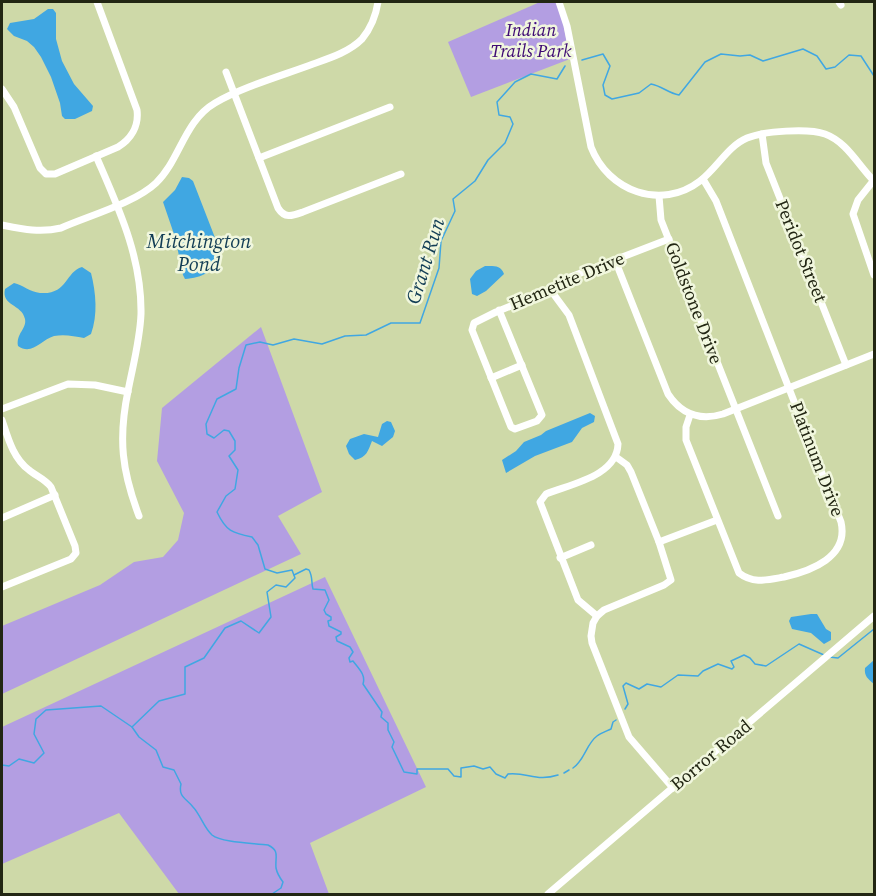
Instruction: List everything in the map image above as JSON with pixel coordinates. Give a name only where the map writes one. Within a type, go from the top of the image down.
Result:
[{"type":"street","points":[[2,89],[14,107],[44,173],[52,175],[125,142],[134,131],[138,116],[136,103],[97,2]]},
{"type":"street","points":[[2,225],[49,231],[140,195],[156,183],[201,114],[216,102],[352,47],[371,25],[378,2]]},
{"type":"street","points":[[560,2],[567,26],[589,139],[597,161],[610,177],[623,186],[640,193],[659,196],[681,192],[703,179],[734,146],[747,138],[762,134],[808,131],[828,135],[843,145],[874,180],[858,200],[853,214],[874,274]]},
{"type":"street","points":[[226,72],[281,213],[291,217],[401,174]]},
{"type":"street","points":[[259,158],[390,107]]},
{"type":"street","name":"Peridot Street","points":[[762,134],[766,163],[846,365]]},
{"type":"street","points":[[96,156],[132,246],[140,291],[140,334],[122,431],[127,484],[139,516]]},
{"type":"street","name":"Platinum Drive","points":[[690,415],[686,427],[686,440],[736,570],[751,580],[768,580],[810,571],[835,552],[843,536],[841,522],[716,201],[703,179]]},
{"type":"street","name":"Goldstone Drive","points":[[659,196],[662,220],[669,239],[778,516]]},
{"type":"street","name":"Hemetite Drive","points":[[491,378],[472,330],[476,321],[540,294],[560,281],[669,239]]},
{"type":"street","points":[[615,260],[668,394],[677,406],[690,415],[715,416],[874,354]]},
{"type":"street","points":[[549,288],[570,315],[617,438],[616,457],[607,468],[546,494],[540,500],[560,558],[578,600],[597,616]]},
{"type":"street","points":[[500,310],[522,365],[542,415],[540,419],[528,426],[515,429],[511,427],[491,378],[522,365]]},
{"type":"street","points":[[2,409],[69,384],[95,385],[128,392]]},
{"type":"street","points":[[2,420],[17,458],[29,470],[47,482],[55,495],[76,553],[71,559],[2,587]]},
{"type":"street","points":[[616,457],[627,465],[631,472],[659,542],[671,580],[614,605],[597,616],[591,630],[592,643],[626,730],[633,742],[673,788]]},
{"type":"street","points":[[2,518],[55,495]]},
{"type":"street","points":[[659,542],[717,520]]},
{"type":"street","points":[[560,558],[591,545]]},
{"type":"street","name":"Borror Road","points":[[548,894],[874,616]]},
{"type":"green space","name":"Indian Trails Park","points":[[540,2],[556,2],[562,17],[570,59],[471,97],[448,42]]},
{"type":"green space","points":[[261,327],[322,492],[278,516],[301,554],[2,694],[2,626],[100,585],[134,562],[163,557],[178,540],[184,513],[157,461],[162,408]]},
{"type":"green space","points":[[325,577],[426,787],[310,843],[329,894],[179,894],[119,813],[2,864],[2,727]]},
{"type":"water","points":[[48,9],[53,9],[56,13],[56,39],[62,61],[74,84],[93,106],[92,111],[75,119],[65,119],[62,116],[51,77],[34,47],[27,41],[14,36],[7,29],[10,23],[34,19]]},
{"type":"water","name":"Mitchington Pond","points":[[182,177],[193,181],[219,248],[217,262],[210,271],[198,277],[185,279],[175,237],[163,202],[175,190]]},
{"type":"water","points":[[485,266],[499,268],[504,274],[486,291],[477,296],[472,294],[470,279],[476,271]]},
{"type":"water","points":[[82,267],[91,273],[94,288],[96,304],[91,334],[84,338],[54,336],[28,349],[18,346],[25,319],[20,310],[6,299],[5,289],[14,283],[36,292],[49,293],[61,287],[72,273]]},
{"type":"water","points":[[590,413],[595,416],[594,422],[582,428],[572,442],[535,456],[506,473],[502,460],[516,451],[524,442]]},
{"type":"water","points":[[387,421],[391,422],[395,431],[393,437],[382,446],[372,441],[365,455],[355,460],[349,454],[346,446],[350,439],[364,434],[378,437],[382,424]]},
{"type":"water","points":[[817,614],[826,629],[831,632],[831,640],[824,644],[811,633],[792,629],[789,621],[791,617]]},
{"type":"water","points":[[874,660],[874,684],[867,677],[865,668]]},
{"type":"waterway","name":"Grant Run","points":[[582,60],[603,54],[610,66],[603,85],[605,95],[612,99],[639,93],[651,84],[679,95],[705,62],[721,54],[750,55],[763,61],[803,49],[817,56],[826,69],[835,67],[849,55],[861,56],[874,76]]},
{"type":"waterway","name":"Grant Run","points":[[2,765],[9,766],[19,759],[34,763],[44,753],[34,734],[36,719],[46,710],[101,706],[132,727],[159,701],[185,694],[185,667],[204,658],[225,628],[241,621],[259,633],[271,617],[267,592],[276,585],[286,587],[295,578],[292,570],[277,573],[265,569],[258,545],[252,537],[230,530],[220,518],[217,512],[226,496],[235,489],[238,470],[229,456],[235,450],[235,441],[229,431],[224,430],[214,438],[207,434],[206,424],[217,399],[236,389],[246,345],[260,342],[273,345],[294,339],[322,344],[345,336],[366,335],[391,323],[420,323],[439,268],[441,241],[455,211],[453,199],[475,181],[488,160],[505,143],[513,124],[510,117],[499,115],[497,102],[515,82],[531,74],[557,79],[565,66]]},
{"type":"waterway","points":[[294,575],[306,569],[309,570],[313,589],[325,590],[329,600],[324,610],[331,617],[328,621],[329,626],[341,632],[336,637],[337,641],[350,647],[353,652],[349,658],[350,662],[353,661],[361,672],[364,678],[363,684],[382,712],[381,717],[388,723],[388,730],[394,742],[392,747],[404,772],[417,774],[417,769],[448,769],[454,776],[461,777],[461,768],[474,766],[483,769],[490,767],[496,774],[505,778],[508,774],[544,778],[558,775]]},
{"type":"waterway","points":[[829,657],[838,658],[874,629]]},
{"type":"waterway","points":[[625,709],[628,704],[623,686],[626,683],[639,689],[647,684],[661,687],[678,675],[698,676],[718,664],[732,669],[734,667],[731,661],[744,655],[755,664],[766,666],[799,644],[824,655]]},
{"type":"waterway","points":[[573,768],[593,739],[611,729],[616,720]]},
{"type":"waterway","points":[[132,727],[139,737],[156,750],[163,767],[174,770],[181,784],[182,795],[212,835],[231,841],[268,845],[274,849],[276,870],[283,882],[281,888],[272,894]]},
{"type":"waterway","points":[[564,773],[569,770]]}]
